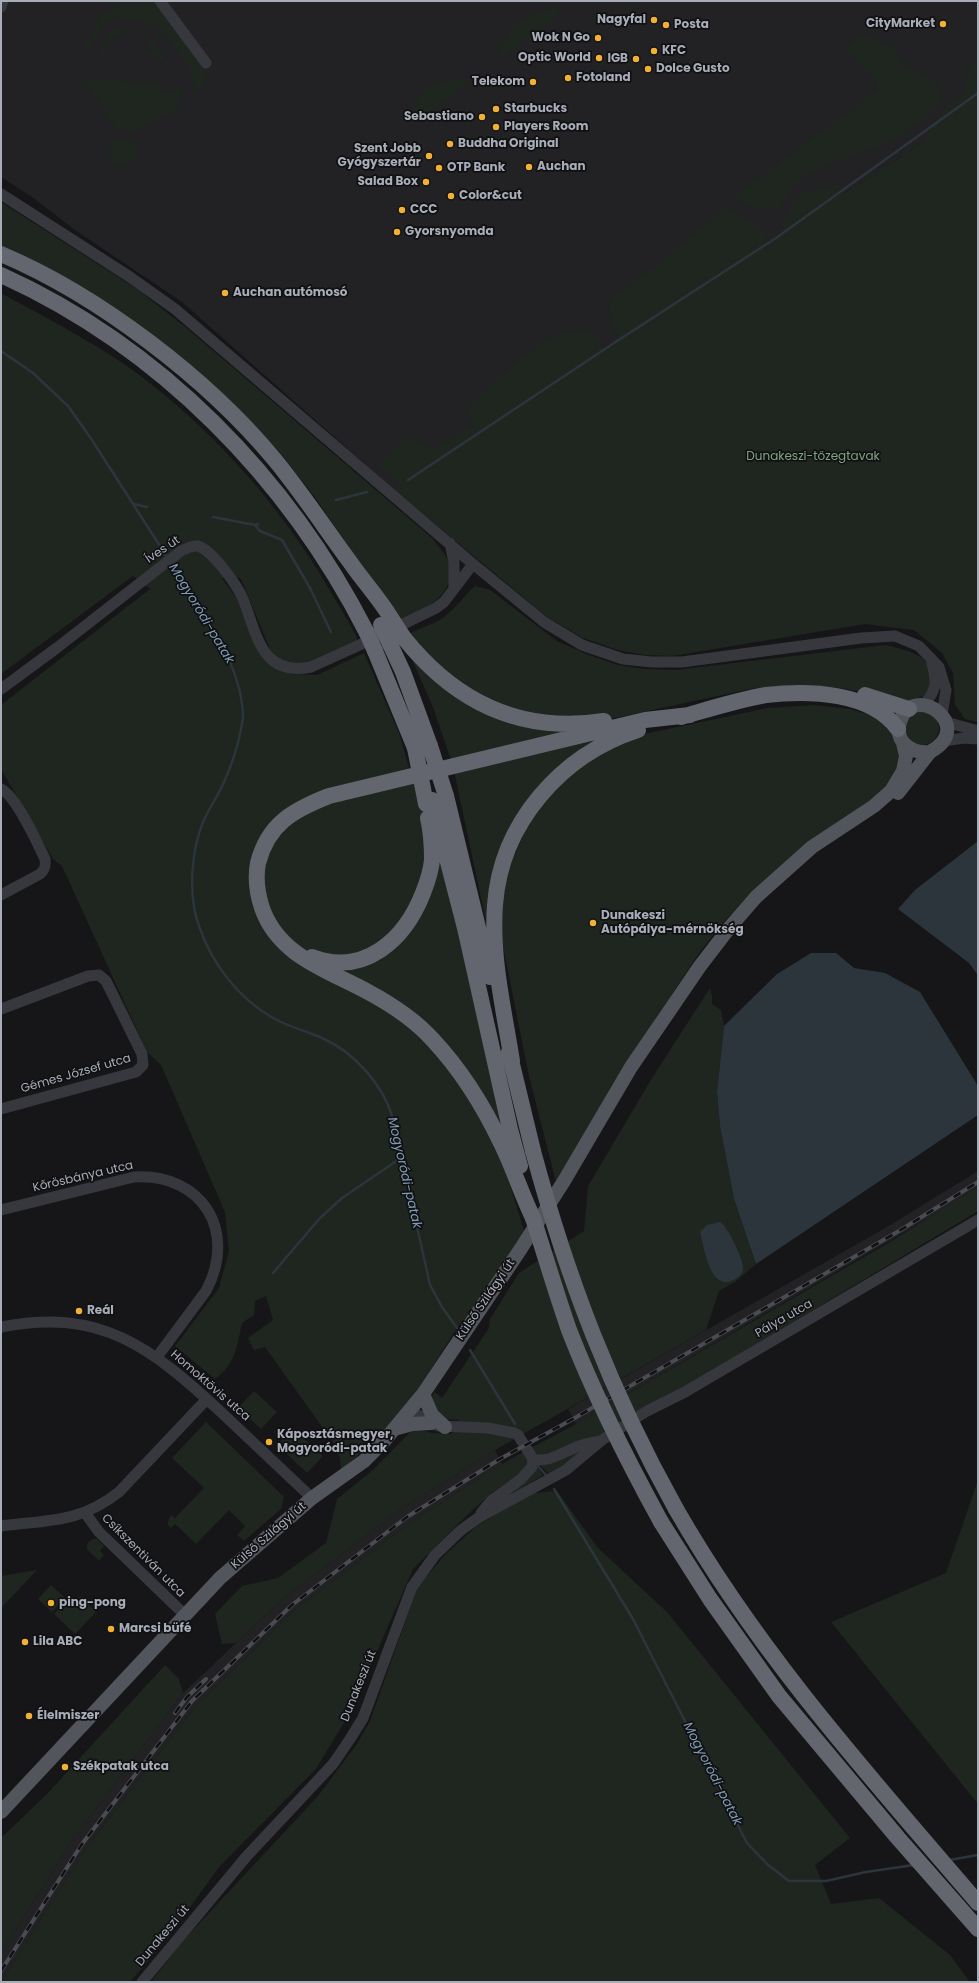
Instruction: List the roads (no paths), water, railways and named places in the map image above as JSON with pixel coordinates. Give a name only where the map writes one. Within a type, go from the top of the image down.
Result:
[{"type":"highway","points":[[1,254],[52,279],[115,317],[167,356],[233,415],[273,458],[307,500],[350,562],[386,622],[397,641],[403,672],[423,747],[510,1130],[516,1166],[559,1302],[588,1376],[621,1447],[661,1522],[714,1606],[779,1696],[938,1886],[978,1929]]},
{"type":"highway","points":[[1,275],[43,296],[108,335],[159,374],[222,430],[261,472],[302,525],[343,589],[367,633],[423,747],[435,800],[512,1061],[533,1151],[558,1238],[592,1335],[632,1426],[676,1509],[721,1584],[768,1650],[862,1768],[978,1903]]},
{"type":"highway","points":[[397,641],[427,664],[458,691],[488,708],[514,717],[563,725],[686,711]]},
{"type":"highway","points":[[512,1061],[498,974],[495,905],[505,858],[514,836],[526,814],[559,774],[581,758],[622,736],[686,711],[755,690],[812,687],[847,691],[916,707]]},
{"type":"highway","points":[[516,1166],[474,1093],[447,1056],[419,1025],[400,1011],[370,993],[303,958],[292,951],[278,936],[265,916],[258,898],[256,878],[260,856],[266,842],[279,823],[299,809],[329,796],[645,720],[766,696],[809,693],[851,699],[874,707],[890,718],[901,736]]},
{"type":"highway","points":[[278,936],[300,951],[314,957],[330,961],[351,961],[366,958],[388,945],[409,922],[426,885],[432,861],[431,832],[435,800]]},
{"type":"highway","points":[[938,1886],[978,1940]]},
{"type":"main road","points":[[931,706],[944,718],[947,728],[943,741],[938,748],[930,752],[896,796],[879,812],[816,855],[780,876],[812,847],[874,806],[891,791],[903,771],[906,756],[901,736],[903,714],[916,707],[931,706]]},
{"type":"main road","points":[[901,736],[916,751],[930,752]]},
{"type":"main road","name":"Külső Szilágyi út","points":[[1,1812],[220,1578],[312,1498],[364,1461],[394,1430],[424,1394],[520,1250],[564,1181],[627,1073],[669,1010],[698,968],[742,912],[780,876]]},
{"type":"main road","points":[[424,1394],[432,1415],[445,1427]]},
{"type":"main road","points":[[394,1430],[412,1424],[430,1424]]},
{"type":"street","points":[[1,6],[3,1]]},
{"type":"street","points":[[160,1],[206,63]]},
{"type":"street","points":[[1,194],[130,277],[175,310],[450,542],[473,564],[544,622],[582,645],[623,659],[652,662],[682,662],[861,638],[895,636],[919,646],[939,667],[944,678],[946,690],[944,718],[978,731]]},
{"type":"street","points":[[450,542],[454,562],[454,587]]},
{"type":"street","name":"Íves út","points":[[1,689],[58,647],[158,568],[190,546],[198,546],[211,555],[228,574],[243,597],[262,648],[273,661],[283,667],[301,669],[311,667],[356,647],[436,608],[444,602],[454,587]]},
{"type":"street","points":[[454,587],[473,564]]},
{"type":"street","points":[[916,707],[936,688],[935,674],[930,657]]},
{"type":"street","points":[[943,741],[978,738]]},
{"type":"street","points":[[1,788],[8,793],[28,825],[46,864],[44,870],[40,874],[1,895]]},
{"type":"street","name":"Gémes József utca","points":[[1,1009],[88,976],[99,975],[106,981],[142,1054],[143,1065],[136,1072],[1,1108]]},
{"type":"street","name":"Kőrösbánya utca","points":[[1,1210],[134,1178],[150,1176],[164,1179],[190,1191],[208,1211],[216,1227],[219,1245],[217,1263],[212,1280],[206,1291],[157,1357]]},
{"type":"street","name":"Pálya utca","points":[[602,1440],[647,1411],[685,1392],[978,1220]]},
{"type":"street","name":"Homoktövis utca","points":[[1,1327],[43,1321],[81,1324],[119,1336],[140,1346],[183,1376],[312,1498]]},
{"type":"street","points":[[1,1526],[69,1518],[86,1514],[104,1504],[119,1492],[207,1399]]},
{"type":"street","points":[[410,1410],[430,1424],[445,1427],[488,1428],[514,1433],[518,1436],[533,1459],[532,1467],[522,1479],[491,1501],[478,1518]]},
{"type":"street","points":[[533,1459],[548,1459],[580,1446],[602,1440]]},
{"type":"street","name":"Dunakeszi út","points":[[142,1982],[246,1857],[333,1764],[363,1718],[412,1587],[441,1549],[460,1531],[478,1518],[559,1474],[589,1453],[602,1440]]},
{"type":"street","name":"Csíkszentiván utca","points":[[86,1514],[99,1532],[185,1614]]},
{"type":"water","points":[[177,568],[225,647],[222,649],[174,571]]},
{"type":"water","points":[[978,841],[978,975],[969,963],[898,909],[915,890]]},
{"type":"water","points":[[811,953],[836,953],[854,968],[885,973],[920,992],[978,1086],[978,1115],[756,1264],[734,1199],[720,1126],[717,1092],[724,1026],[777,974]]},
{"type":"water","points":[[720,1222],[731,1236],[743,1266],[740,1276],[725,1282],[719,1280],[709,1266],[700,1232],[707,1225]]},
{"type":"waterway","points":[[408,480],[614,343],[776,238],[978,93]]},
{"type":"waterway","name":"Mogyoródi-patak","points":[[1,351],[33,373],[68,406],[92,440],[167,557]]},
{"type":"waterway","points":[[336,500],[367,492]]},
{"type":"waterway","points":[[134,504],[147,507]]},
{"type":"waterway","points":[[213,517],[255,525],[258,524]]},
{"type":"waterway","points":[[255,525],[260,531],[282,540],[310,588],[331,632]]},
{"type":"waterway","name":"Mogyoródi-patak","points":[[171,563],[177,572]]},
{"type":"waterway","name":"Mogyoródi-patak","points":[[222,646],[237,680],[241,697],[243,718],[239,739],[230,767],[222,787],[203,822],[196,846],[192,874],[192,888],[193,902],[199,926],[204,940],[219,967],[248,1001],[273,1018],[318,1036],[347,1053],[367,1072],[383,1095],[393,1119],[430,1285],[442,1307],[457,1328]]},
{"type":"waterway","points":[[273,1273],[320,1218],[342,1198],[401,1158]]},
{"type":"waterway","name":"Mogyoródi-patak","points":[[470,1350],[515,1424]]},
{"type":"waterway","name":"Mogyoródi-patak","points":[[537,1465],[546,1475]]},
{"type":"waterway","name":"Mogyoródi-patak","points":[[554,1489],[633,1619],[747,1843],[767,1864],[789,1881],[826,1881],[866,1872],[914,1865]]},
{"type":"waterway","name":"Mogyoródi-patak","points":[[949,1860],[978,1855]]},
{"type":"railway","points":[[1,1971],[82,1844],[192,1701],[292,1605],[407,1517],[500,1459],[573,1419],[899,1231],[978,1182]]},
{"type":"railway","points":[[175,1713],[187,1697],[206,1679]]},
{"type":"place","name":"Nagyfal","points":[[654,20]]},
{"type":"place","name":"CityMarket","points":[[943,24]]},
{"type":"place","name":"Posta","points":[[666,25]]},
{"type":"place","name":"Wok N Go","points":[[598,38]]},
{"type":"place","name":"KFC","points":[[654,51]]},
{"type":"place","name":"Optic World","points":[[599,58]]},
{"type":"place","name":"IGB","points":[[636,59]]},
{"type":"place","name":"Dolce Gusto","points":[[648,69]]},
{"type":"place","name":"Fotoland","points":[[568,78]]},
{"type":"place","name":"Telekom","points":[[533,82]]},
{"type":"place","name":"Starbucks","points":[[496,109]]},
{"type":"place","name":"Sebastiano","points":[[482,117]]},
{"type":"place","name":"Players Room","points":[[496,127]]},
{"type":"place","name":"Buddha Original","points":[[450,144]]},
{"type":"place","name":"Szent Jobb Gyógyszertár","points":[[429,156]]},
{"type":"place","name":"Auchan","points":[[529,167]]},
{"type":"place","name":"OTP Bank","points":[[439,168]]},
{"type":"place","name":"Salad Box","points":[[426,182]]},
{"type":"place","name":"Color&cut","points":[[451,196]]},
{"type":"place","name":"CCC","points":[[402,210]]},
{"type":"place","name":"Gyorsnyomda","points":[[397,232]]},
{"type":"place","name":"Auchan autómosó","points":[[225,293]]},
{"type":"place","name":"Dunakeszi Autópálya-mérnökség","points":[[593,923]]},
{"type":"place","name":"Reál","points":[[79,1311]]},
{"type":"place","name":"Káposztásmegyer, Mogyoródi-patak","points":[[269,1442]]},
{"type":"place","name":"ping-pong","points":[[51,1603]]},
{"type":"place","name":"Marcsi büfé","points":[[111,1629]]},
{"type":"place","name":"Lila ABC","points":[[25,1642]]},
{"type":"place","name":"Élelmiszer","points":[[29,1716]]},
{"type":"place","name":"Székpatak utca","points":[[65,1767]]},
{"type":"park label","name":"Dunakeszi-tőzegtavak","points":[[813,457]]}]
